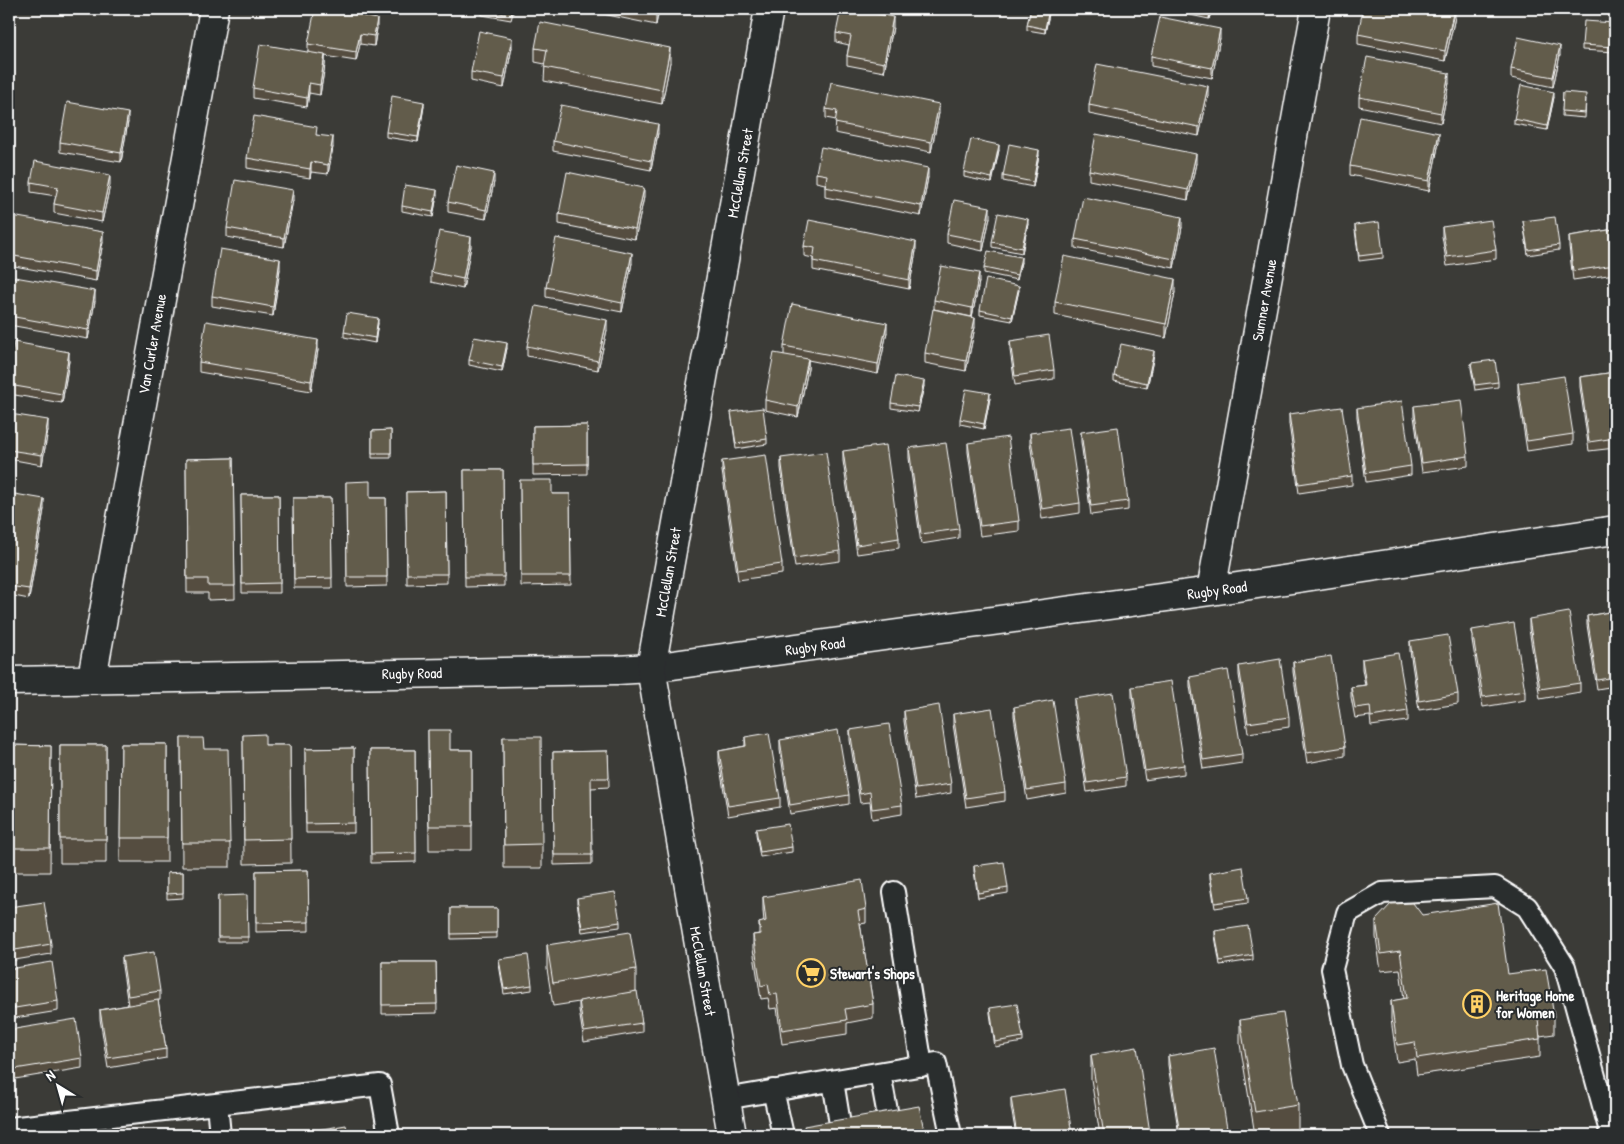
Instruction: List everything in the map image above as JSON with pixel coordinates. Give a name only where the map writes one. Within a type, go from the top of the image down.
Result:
[{"type":"street","name":"Van Curler Avenue","points":[[92,678],[214,9]]},
{"type":"street","name":"McClellan Street","points":[[732,1135],[650,668],[769,9]]},
{"type":"street","name":"Sumner Avenue","points":[[1211,591],[1316,9]]},
{"type":"street","name":"Rugby Road","points":[[9,681],[650,668],[1211,591],[1615,530]]},
{"type":"lane","points":[[1380,1135],[1352,1065],[1332,969],[1347,913],[1382,893],[1495,887],[1526,907],[1565,967],[1611,1135]]},
{"type":"lane","points":[[894,892],[922,1066]]},
{"type":"lane","points":[[725,1099],[936,1063],[951,1135]]},
{"type":"lane","points":[[880,1073],[888,1116]]},
{"type":"lane","points":[[833,1081],[840,1124]]},
{"type":"lane","points":[[9,1128],[380,1086],[389,1135]]},
{"type":"lane","points":[[774,1090],[783,1135]]},
{"type":"lane","points":[[217,1104],[220,1135]]},
{"type":"building","points":[[315,9],[364,9],[363,16],[377,19],[374,36],[360,34],[356,52],[308,44]]},
{"type":"building","points":[[482,9],[513,9],[511,15]]},
{"type":"building","points":[[623,9],[657,9],[656,15]]},
{"type":"building","points":[[841,9],[853,9],[893,17],[884,63],[847,56],[851,36],[836,33]]},
{"type":"building","points":[[1031,9],[1049,9],[1045,29],[1027,25]]},
{"type":"building","points":[[1363,9],[1454,9],[1445,51],[1358,34]]},
{"type":"building","points":[[1160,17],[1220,29],[1212,68],[1151,56]]},
{"type":"building","points":[[1584,21],[1615,23],[1615,47],[1582,45]]},
{"type":"building","points":[[540,22],[670,48],[662,90],[544,67],[547,50],[535,48]]},
{"type":"building","points":[[479,31],[512,38],[504,78],[471,72]]},
{"type":"building","points":[[1518,37],[1560,46],[1553,77],[1511,69]]},
{"type":"building","points":[[260,44],[325,55],[320,85],[309,83],[307,98],[253,88]]},
{"type":"building","points":[[1367,57],[1449,73],[1441,113],[1359,97]]},
{"type":"building","points":[[1097,64],[1208,86],[1199,127],[1089,105]]},
{"type":"building","points":[[831,82],[939,104],[931,142],[835,123],[837,111],[826,109]]},
{"type":"building","points":[[1521,85],[1554,92],[1547,126],[1514,119]]},
{"type":"building","points":[[1563,92],[1586,94],[1585,113],[1562,111]]},
{"type":"building","points":[[392,96],[424,102],[418,137],[386,132]]},
{"type":"building","points":[[67,102],[128,113],[121,153],[60,142]]},
{"type":"building","points":[[561,105],[658,124],[651,161],[553,141]]},
{"type":"building","points":[[254,116],[317,127],[316,135],[333,137],[328,165],[311,162],[310,169],[247,158]]},
{"type":"building","points":[[1360,117],[1439,133],[1429,181],[1350,166]]},
{"type":"building","points":[[1096,134],[1196,154],[1188,190],[1089,170]]},
{"type":"building","points":[[971,139],[999,145],[992,178],[964,172]]},
{"type":"building","points":[[1009,144],[1039,150],[1033,182],[1003,176]]},
{"type":"building","points":[[821,147],[928,168],[921,206],[825,187],[827,175],[816,173]]},
{"type":"building","points":[[35,161],[110,175],[102,213],[54,204],[58,187],[31,182]]},
{"type":"building","points":[[456,165],[494,173],[486,210],[448,202]]},
{"type":"building","points":[[567,172],[644,188],[635,229],[559,214]]},
{"type":"building","points":[[235,180],[293,190],[284,238],[227,228]]},
{"type":"building","points":[[405,185],[437,190],[433,212],[402,206]]},
{"type":"building","points":[[1083,197],[1182,217],[1174,259],[1075,239]]},
{"type":"building","points":[[954,200],[990,207],[983,241],[947,234]]},
{"type":"building","points":[[998,213],[1028,219],[1022,248],[992,242]]},
{"type":"building","points":[[12,216],[103,232],[96,271],[9,255]]},
{"type":"building","points":[[1555,217],[1559,245],[1528,250],[1523,221]]},
{"type":"building","points":[[809,220],[916,242],[909,280],[813,261],[815,248],[804,246]]},
{"type":"building","points":[[1491,220],[1496,250],[1447,257],[1442,227]]},
{"type":"building","points":[[1379,222],[1383,253],[1359,256],[1355,225]]},
{"type":"building","points":[[1615,229],[1615,265],[1573,271],[1569,236]]},
{"type":"building","points":[[439,231],[471,237],[463,279],[431,272]]},
{"type":"building","points":[[556,238],[632,253],[622,303],[546,287]]},
{"type":"building","points":[[220,249],[280,259],[273,307],[212,296]]},
{"type":"building","points":[[988,251],[1021,257],[1017,275],[984,268]]},
{"type":"building","points":[[1064,256],[1175,279],[1166,324],[1055,302]]},
{"type":"building","points":[[941,266],[979,273],[972,308],[934,300]]},
{"type":"building","points":[[9,276],[95,291],[88,330],[9,316]]},
{"type":"building","points":[[986,279],[1019,286],[1012,317],[980,310]]},
{"type":"building","points":[[792,304],[887,323],[878,364],[784,346]]},
{"type":"building","points":[[536,306],[607,320],[598,361],[527,346]]},
{"type":"building","points":[[933,309],[975,318],[966,361],[925,353]]},
{"type":"building","points":[[347,313],[378,318],[375,338],[344,332]]},
{"type":"building","points":[[206,321],[318,340],[311,381],[199,362]]},
{"type":"building","points":[[1049,335],[1054,370],[1015,376],[1010,341]]},
{"type":"building","points":[[474,337],[507,343],[502,367],[469,360]]},
{"type":"building","points":[[14,342],[69,352],[62,394],[9,385]]},
{"type":"building","points":[[1121,344],[1154,351],[1147,383],[1114,376]]},
{"type":"building","points":[[774,353],[808,359],[798,407],[765,400]]},
{"type":"building","points":[[1495,360],[1498,382],[1475,385],[1471,363]]},
{"type":"building","points":[[1615,372],[1615,438],[1589,442],[1580,377]]},
{"type":"building","points":[[896,376],[924,381],[918,407],[891,403]]},
{"type":"building","points":[[1564,376],[1573,434],[1527,441],[1518,383]]},
{"type":"building","points":[[966,389],[990,393],[984,424],[960,419]]},
{"type":"building","points":[[1461,400],[1468,456],[1422,463],[1414,406]]},
{"type":"building","points":[[1402,401],[1411,466],[1366,473],[1357,408]]},
{"type":"building","points":[[1342,407],[1352,476],[1299,484],[1289,414]]},
{"type":"building","points":[[763,408],[767,439],[736,444],[731,412]]},
{"type":"building","points":[[10,414],[48,420],[42,455],[9,450]]},
{"type":"building","points":[[587,425],[587,464],[533,465],[533,426]]},
{"type":"building","points":[[1118,427],[1128,501],[1091,506],[1081,432]]},
{"type":"building","points":[[1069,428],[1080,503],[1042,509],[1030,433]]},
{"type":"building","points":[[391,430],[391,453],[372,453],[372,431]]},
{"type":"building","points":[[1008,437],[1019,521],[980,526],[968,443]]},
{"type":"building","points":[[946,443],[959,529],[921,534],[909,448]]},
{"type":"building","points":[[886,445],[899,538],[857,545],[843,451]]},
{"type":"building","points":[[826,452],[840,551],[795,558],[781,458]]},
{"type":"building","points":[[766,455],[782,564],[738,570],[722,461]]},
{"type":"building","points":[[233,458],[235,586],[208,586],[208,579],[187,579],[186,459]]},
{"type":"building","points":[[464,470],[503,470],[504,577],[465,577]]},
{"type":"building","points":[[520,480],[552,480],[552,494],[570,494],[571,576],[521,576]]},
{"type":"building","points":[[370,481],[370,498],[386,498],[387,577],[347,577],[346,482]]},
{"type":"building","points":[[446,491],[447,574],[407,574],[406,492]]},
{"type":"building","points":[[9,493],[44,499],[29,589],[9,586]]},
{"type":"building","points":[[241,495],[279,495],[280,583],[242,584]]},
{"type":"building","points":[[293,498],[331,498],[332,578],[294,579]]},
{"type":"building","points":[[1615,611],[1615,677],[1597,680],[1587,616]]},
{"type":"building","points":[[1569,612],[1580,683],[1540,689],[1529,619]]},
{"type":"building","points":[[1514,623],[1525,691],[1483,697],[1472,630]]},
{"type":"building","points":[[1448,635],[1458,694],[1419,701],[1410,641]]},
{"type":"building","points":[[1398,653],[1408,711],[1371,717],[1370,706],[1355,708],[1351,687],[1366,685],[1362,659]]},
{"type":"building","points":[[1331,656],[1345,747],[1307,753],[1293,662]]},
{"type":"building","points":[[1280,659],[1289,717],[1248,723],[1239,666]]},
{"type":"building","points":[[1228,670],[1242,754],[1203,760],[1190,677]]},
{"type":"building","points":[[1171,681],[1184,765],[1145,771],[1132,687]]},
{"type":"building","points":[[1113,693],[1126,777],[1087,783],[1074,699]]},
{"type":"building","points":[[1053,700],[1066,784],[1027,790],[1014,707]]},
{"type":"building","points":[[939,705],[951,784],[916,789],[904,711]]},
{"type":"building","points":[[992,708],[1005,792],[966,798],[953,714]]},
{"type":"building","points":[[889,724],[902,805],[872,809],[870,792],[860,794],[850,730]]},
{"type":"building","points":[[428,730],[450,730],[450,750],[472,750],[472,826],[429,826]]},
{"type":"building","points":[[838,730],[849,795],[790,805],[780,740]]},
{"type":"building","points":[[769,733],[780,798],[728,806],[719,751],[746,746],[745,737]]},
{"type":"building","points":[[265,734],[265,745],[290,745],[291,839],[244,840],[243,735]]},
{"type":"building","points":[[503,737],[541,737],[542,844],[504,845]]},
{"type":"building","points":[[181,738],[203,738],[204,749],[228,749],[230,843],[182,843]]},
{"type":"building","points":[[121,744],[167,744],[167,838],[120,838]]},
{"type":"building","points":[[9,745],[51,746],[50,848],[9,848]]},
{"type":"building","points":[[60,745],[106,745],[106,839],[60,839]]},
{"type":"building","points":[[354,748],[354,823],[306,824],[305,749]]},
{"type":"building","points":[[370,750],[415,750],[416,853],[371,854]]},
{"type":"building","points":[[608,751],[609,778],[591,778],[592,855],[554,855],[553,752]]},
{"type":"building","points":[[788,824],[792,847],[760,852],[756,829]]},
{"type":"building","points":[[1004,862],[1008,888],[978,893],[974,866]]},
{"type":"building","points":[[1243,867],[1248,898],[1215,903],[1210,873]]},
{"type":"building","points":[[308,870],[309,922],[256,923],[256,871]]},
{"type":"building","points":[[183,872],[183,893],[167,894],[167,873]]},
{"type":"building","name":"Stewart's Shops","points":[[862,880],[866,909],[858,911],[873,1004],[845,1009],[847,1020],[782,1030],[777,994],[770,995],[768,984],[761,986],[753,935],[761,934],[759,923],[766,921],[763,897]]},
{"type":"building","points":[[615,892],[620,922],[582,928],[577,898]]},
{"type":"building","points":[[247,895],[248,937],[218,937],[218,896]]},
{"type":"building","points":[[44,902],[51,944],[9,951],[9,907]]},
{"type":"building","name":"Heritage Home for Women","points":[[1413,903],[1422,915],[1498,903],[1508,974],[1546,969],[1554,1016],[1538,1018],[1540,1039],[1417,1058],[1415,1042],[1397,1045],[1391,1001],[1407,998],[1400,951],[1381,954],[1376,920],[1391,904]]},
{"type":"building","points":[[451,908],[497,908],[497,933],[451,934]]},
{"type":"building","points":[[1248,926],[1253,955],[1220,961],[1215,931]]},
{"type":"building","points":[[630,932],[636,969],[553,983],[547,945]]},
{"type":"building","points":[[154,952],[160,991],[128,996],[122,957]]},
{"type":"building","points":[[528,955],[532,985],[504,989],[499,959]]},
{"type":"building","points":[[52,962],[58,1001],[9,1009],[9,969]]},
{"type":"building","points":[[382,962],[436,962],[437,1004],[382,1005]]},
{"type":"building","points":[[637,991],[642,1023],[584,1032],[579,1001]]},
{"type":"building","points":[[158,1000],[166,1049],[108,1058],[100,1010]]},
{"type":"building","points":[[1017,1004],[1023,1037],[995,1042],[990,1008]]},
{"type":"building","points":[[1283,1013],[1298,1105],[1255,1112],[1240,1020]]},
{"type":"building","points":[[76,1019],[82,1058],[9,1070],[9,1030]]},
{"type":"building","points":[[1137,1047],[1150,1133],[1139,1135],[1104,1135],[1091,1055]]},
{"type":"building","points":[[1214,1048],[1228,1135],[1180,1135],[1168,1056]]},
{"type":"building","points":[[1065,1089],[1072,1135],[1017,1135],[1011,1098]]},
{"type":"building","points":[[919,1106],[925,1135],[806,1135],[804,1126]]},
{"type":"building","points":[[346,1125],[348,1135],[287,1135]]},
{"type":"place","name":"Stewart's Shops","points":[[811,973]]},
{"type":"place","name":"Heritage Home for Women","points":[[1477,1004]]}]
